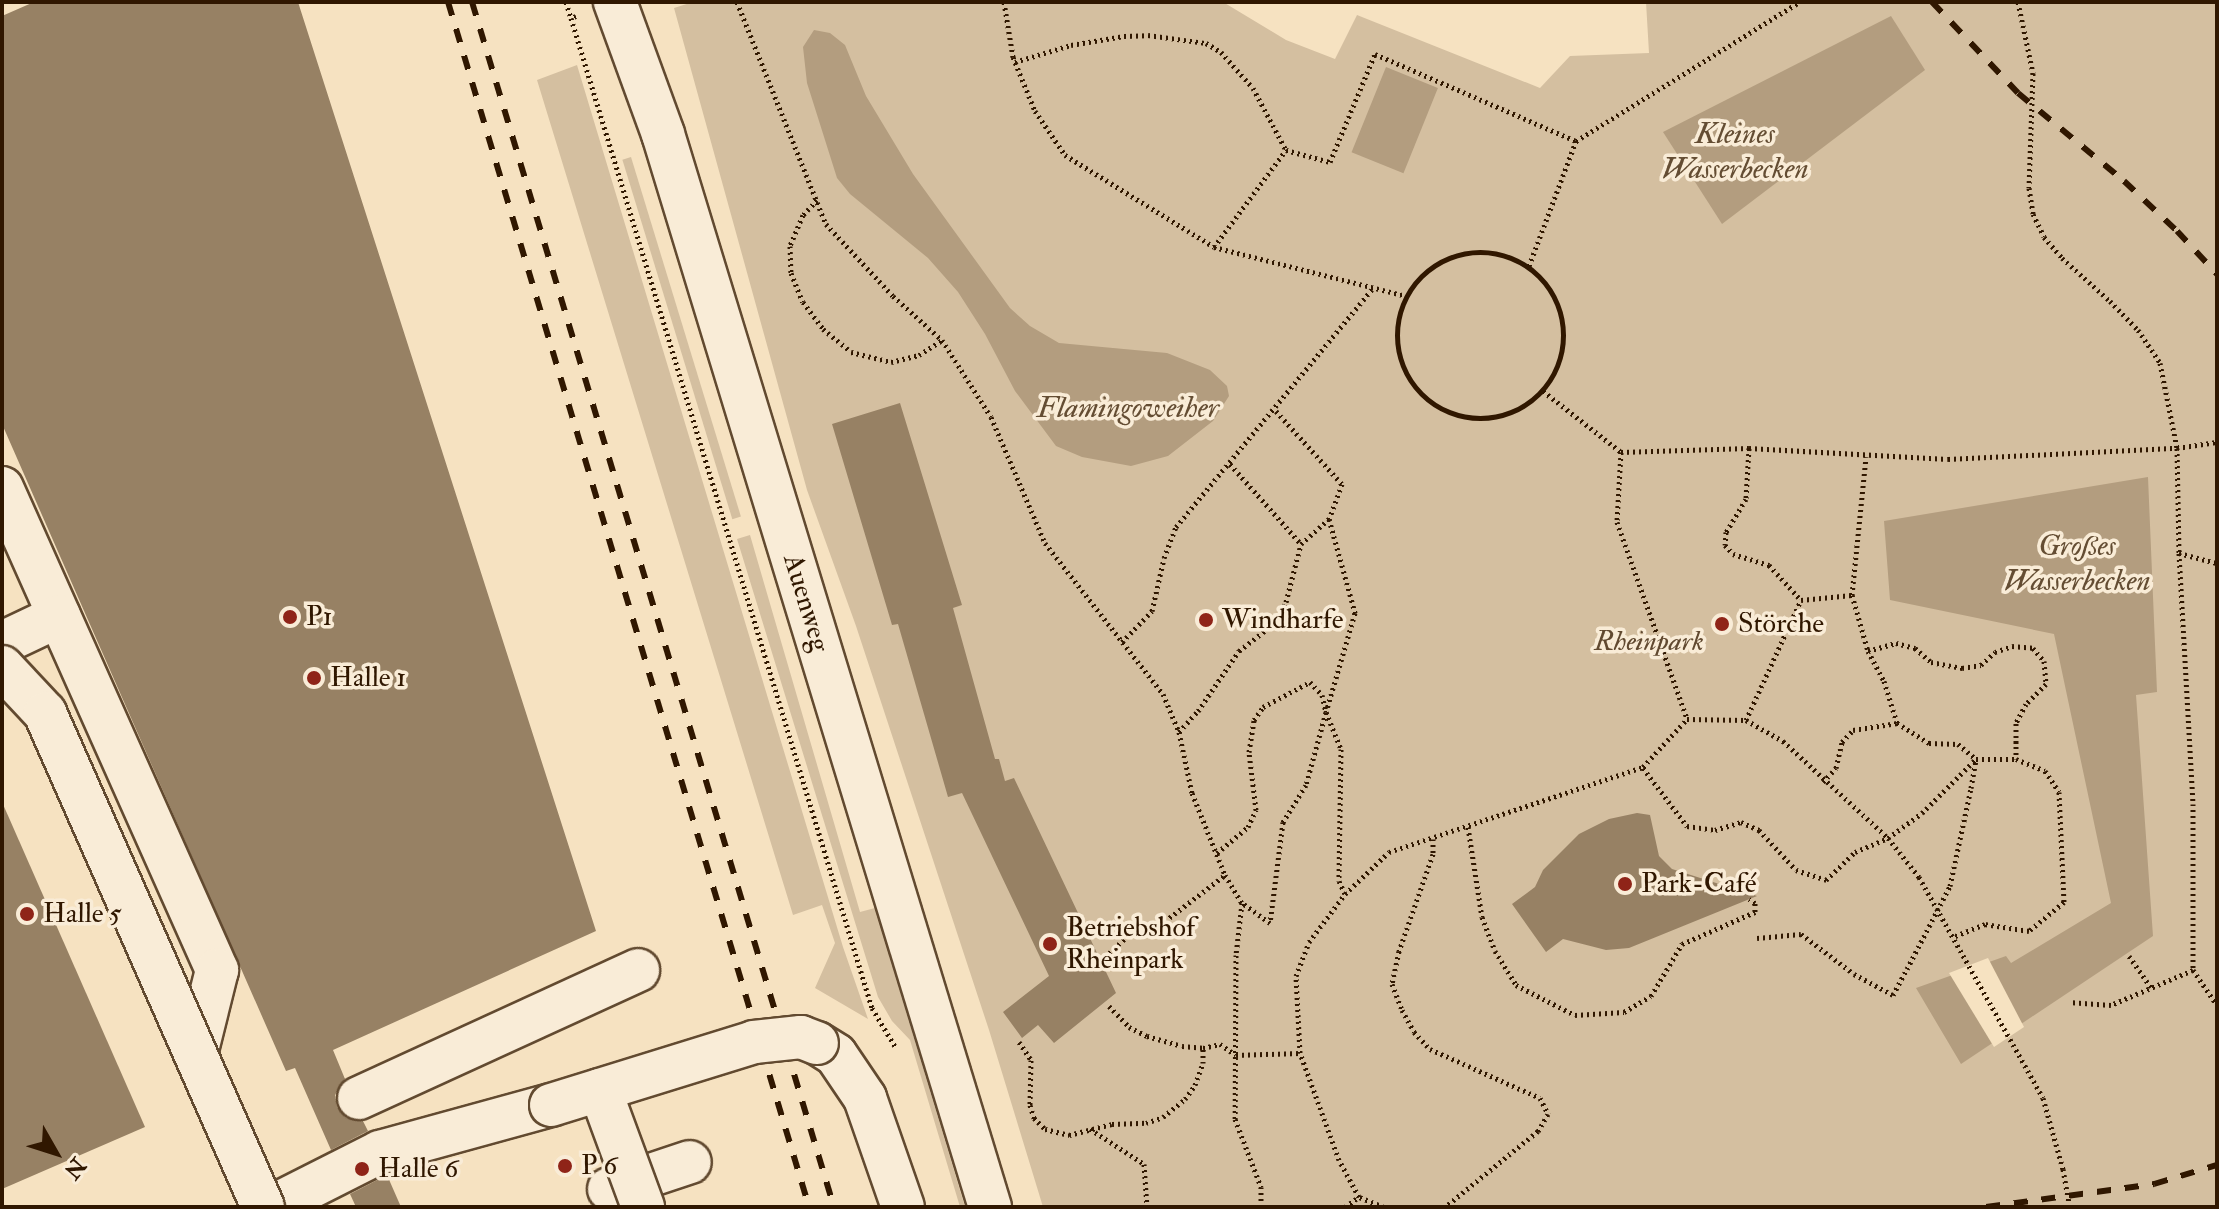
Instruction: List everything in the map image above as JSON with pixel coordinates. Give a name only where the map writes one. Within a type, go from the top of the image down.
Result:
[{"type":"street","name":"Auenweg","points":[[615,2],[663,134],[990,1207]]},
{"type":"street","points":[[2,488],[217,970],[196,1054]]},
{"type":"street","points":[[2,643],[59,616]]},
{"type":"street","points":[[2,668],[45,713],[263,1207]]},
{"type":"street","points":[[45,713],[263,1207]]},
{"type":"street","points":[[359,1098],[638,970]]},
{"type":"street","points":[[271,1207],[380,1152],[600,1090],[754,1042],[801,1037],[836,1055],[852,1074],[865,1098],[903,1207]]},
{"type":"street","points":[[600,1090],[626,1198],[690,1162]]},
{"type":"path","points":[[566,2],[872,1008],[900,1054]]},
{"type":"path","points":[[571,18],[615,2]]},
{"type":"path","points":[[737,2],[826,224],[893,296],[942,340],[991,417],[1045,543],[1163,694],[1179,732],[1192,793],[1225,875],[1242,903],[1270,923],[1283,822],[1306,785],[1355,613],[1329,519]]},
{"type":"path","points":[[1004,2],[1015,62],[1035,111],[1065,155],[1214,247],[1406,296]]},
{"type":"path","points":[[1529,266],[1576,141],[1799,2]]},
{"type":"path","points":[[2018,2],[2033,73],[2029,188],[2033,214],[2053,248],[2120,311],[2160,363],[2177,448],[2179,553],[2193,804],[2193,970],[2217,1005]]},
{"type":"path","points":[[1015,62],[1071,45],[1124,36],[1186,38],[1206,43],[1221,52],[1253,88],[1286,150],[1330,162],[1375,54],[1576,141]]},
{"type":"path","points":[[1214,247],[1286,150]]},
{"type":"path","points":[[817,200],[803,215],[790,246],[791,273],[803,302],[823,329],[851,352],[891,362],[919,355],[942,340]]},
{"type":"path","points":[[1475,251],[1503,254],[1529,266],[1549,286],[1561,311],[1564,340],[1558,367],[1543,391],[1519,409],[1490,418],[1460,416],[1432,404],[1411,383],[1399,355],[1397,325],[1406,296],[1423,273],[1447,258],[1461,254],[1475,251]]},
{"type":"path","points":[[1122,642],[1152,611],[1164,558],[1176,527],[1276,411],[1373,289]]},
{"type":"path","points":[[1543,391],[1621,452],[1749,448],[1866,457],[1948,459],[2177,448],[2217,442]]},
{"type":"path","points":[[1179,732],[1198,711],[1239,651],[1276,622],[1286,602],[1301,544],[1329,519],[1342,484],[1276,411]]},
{"type":"path","points":[[1749,448],[1746,499],[1726,532],[1725,545],[1733,554],[1769,565],[1801,600]]},
{"type":"path","points":[[1621,452],[1617,522],[1687,719]]},
{"type":"path","points":[[1866,457],[1852,595],[1868,651],[1884,681],[1897,723],[1929,743],[1958,744],[1976,759],[2016,759],[2045,771],[2059,792],[2064,902],[2029,931],[1985,924],[1953,937]]},
{"type":"path","points":[[1230,464],[1301,544]]},
{"type":"path","points":[[2179,553],[2217,563]]},
{"type":"path","points":[[1801,600],[1852,595]]},
{"type":"path","points":[[1746,720],[1801,600]]},
{"type":"path","points":[[1868,651],[1896,643],[1915,648],[1931,662],[1962,668],[1981,665],[1995,652],[2012,646],[2033,648],[2044,661],[2046,684],[2026,704],[2016,723],[2016,759]]},
{"type":"path","points":[[1217,853],[1248,827],[1256,810],[1249,735],[1263,707],[1310,682],[1322,695],[1341,749],[1339,881],[1345,894]]},
{"type":"path","points":[[1384,1207],[1359,1197],[1339,1160],[1300,1053],[1296,976],[1309,942],[1345,894],[1389,852],[1643,767],[1687,719],[1746,720],[1783,741],[1823,782],[1888,838],[1919,877],[2043,1098],[2052,1121],[2070,1207]]},
{"type":"path","points":[[1823,782],[1836,768],[1842,742],[1853,730],[1897,723]]},
{"type":"path","points":[[1643,767],[1687,826],[1715,830],[1741,822],[1759,830],[1796,870],[1826,880],[1855,852],[1888,838],[1922,813],[1976,759]]},
{"type":"path","points":[[1757,938],[1801,934],[1854,974],[1893,995],[1950,886],[1976,759]]},
{"type":"path","points":[[1468,827],[1482,917],[1495,951],[1516,985],[1575,1015],[1624,1012],[1651,996],[1682,944],[1755,912],[1755,903],[1749,899]]},
{"type":"path","points":[[1433,839],[1433,854],[1399,951],[1392,984],[1402,1010],[1414,1032],[1430,1049],[1540,1098],[1548,1114],[1538,1131],[1445,1207]]},
{"type":"path","points":[[1105,957],[1132,932],[1160,925],[1225,875]]},
{"type":"path","points":[[1242,903],[1236,955],[1235,1119],[1261,1187],[1261,1207]]},
{"type":"path","points":[[2129,956],[2151,987]]},
{"type":"path","points":[[2072,1002],[2111,1005],[2193,970]]},
{"type":"path","points":[[1109,1006],[1129,1027],[1147,1036],[1203,1048],[1220,1044],[1236,1055],[1300,1053]]},
{"type":"path","points":[[1019,1042],[1031,1060],[1030,1105],[1034,1118],[1056,1134],[1146,1123],[1163,1117],[1185,1099],[1201,1075],[1203,1048]]},
{"type":"path","points":[[1090,1129],[1144,1164],[1147,1207]]},
{"type":"path","points":[[1345,1207],[1359,1197]]},
{"type":"green space","name":"Rheinpark","points":[[693,2],[1223,2],[1286,40],[1335,59],[1357,15],[1540,88],[1570,56],[1649,53],[1646,2],[2217,2],[2217,1207],[1043,1207],[989,1030],[856,626],[807,490],[674,8]]},
{"type":"green space","points":[[577,65],[843,947],[868,1019],[815,988],[835,943],[822,905],[793,915],[537,80]]},
{"type":"green space","points":[[631,157],[741,517],[732,519],[622,160]]},
{"type":"green space","points":[[750,535],[860,912],[875,908],[965,1207],[960,1207],[910,1040],[892,1021],[878,997],[737,539]]},
{"type":"water","name":"Kleines Wasserbecken","points":[[1891,16],[1925,70],[1722,224],[1663,132]]},
{"type":"water","name":"Flamingoweiher","points":[[814,30],[830,33],[845,45],[866,96],[913,174],[1010,308],[1030,326],[1059,343],[1167,353],[1210,370],[1227,386],[1229,396],[1213,421],[1168,456],[1131,466],[1082,457],[1056,446],[1015,391],[985,334],[958,292],[928,258],[850,194],[837,178],[807,83],[803,47]]},
{"type":"water","points":[[1386,67],[1438,88],[1403,173],[1352,152]]},
{"type":"water","name":"Großes Wasserbecken","points":[[2148,477],[2157,692],[2136,695],[2153,936],[1961,1064],[1916,988],[2006,956],[2011,963],[2111,903],[2054,634],[1890,600],[1884,521]]},
{"type":"pier","points":[[1988,958],[2024,1027],[1994,1047],[1949,973]]},
{"type":"building","name":"P1","points":[[34,2],[298,2],[596,931],[333,1050],[345,1079],[335,1095],[337,1107],[346,1118],[363,1121],[368,1131],[331,1150],[295,1068],[286,1071],[2,424],[2,16]]},
{"type":"building","points":[[900,403],[962,605],[953,608],[995,759],[999,759],[1005,781],[1014,778],[1116,993],[1054,1043],[1038,1025],[1022,1038],[1003,1012],[1049,976],[962,793],[948,797],[898,624],[892,625],[832,424]]},
{"type":"building","name":"Halle 5","points":[[2,802],[145,1127],[2,1189]]},
{"type":"building","name":"Park-Café","points":[[1637,813],[1650,815],[1659,856],[1672,869],[1757,896],[1629,948],[1606,950],[1563,939],[1546,952],[1512,904],[1535,887],[1543,870],[1579,834],[1609,819]]},
{"type":"building","points":[[387,1175],[401,1207],[356,1207],[350,1194]]},
{"type":"railway","points":[[448,2],[809,1207]]},
{"type":"railway","points":[[472,2],[834,1207]]},
{"type":"railway","points":[[1932,2],[2018,93],[2124,181],[2217,274]]},
{"type":"railway","points":[[1986,1207],[2154,1184],[2217,1165]]},
{"type":"place","name":"P1","points":[[290,617]]},
{"type":"place","name":"Windharfe","points":[[1206,620]]},
{"type":"place","name":"Störche","points":[[1722,624]]},
{"type":"place","name":"Halle 1","points":[[314,678]]},
{"type":"place","name":"Park-Café","points":[[1625,884]]},
{"type":"place","name":"Halle 5","points":[[27,914]]},
{"type":"place","name":"Betriebshof Rheinpark","points":[[1050,944]]},
{"type":"place","name":"P 6","points":[[565,1166]]},
{"type":"place","name":"Halle 6","points":[[362,1169]]}]
